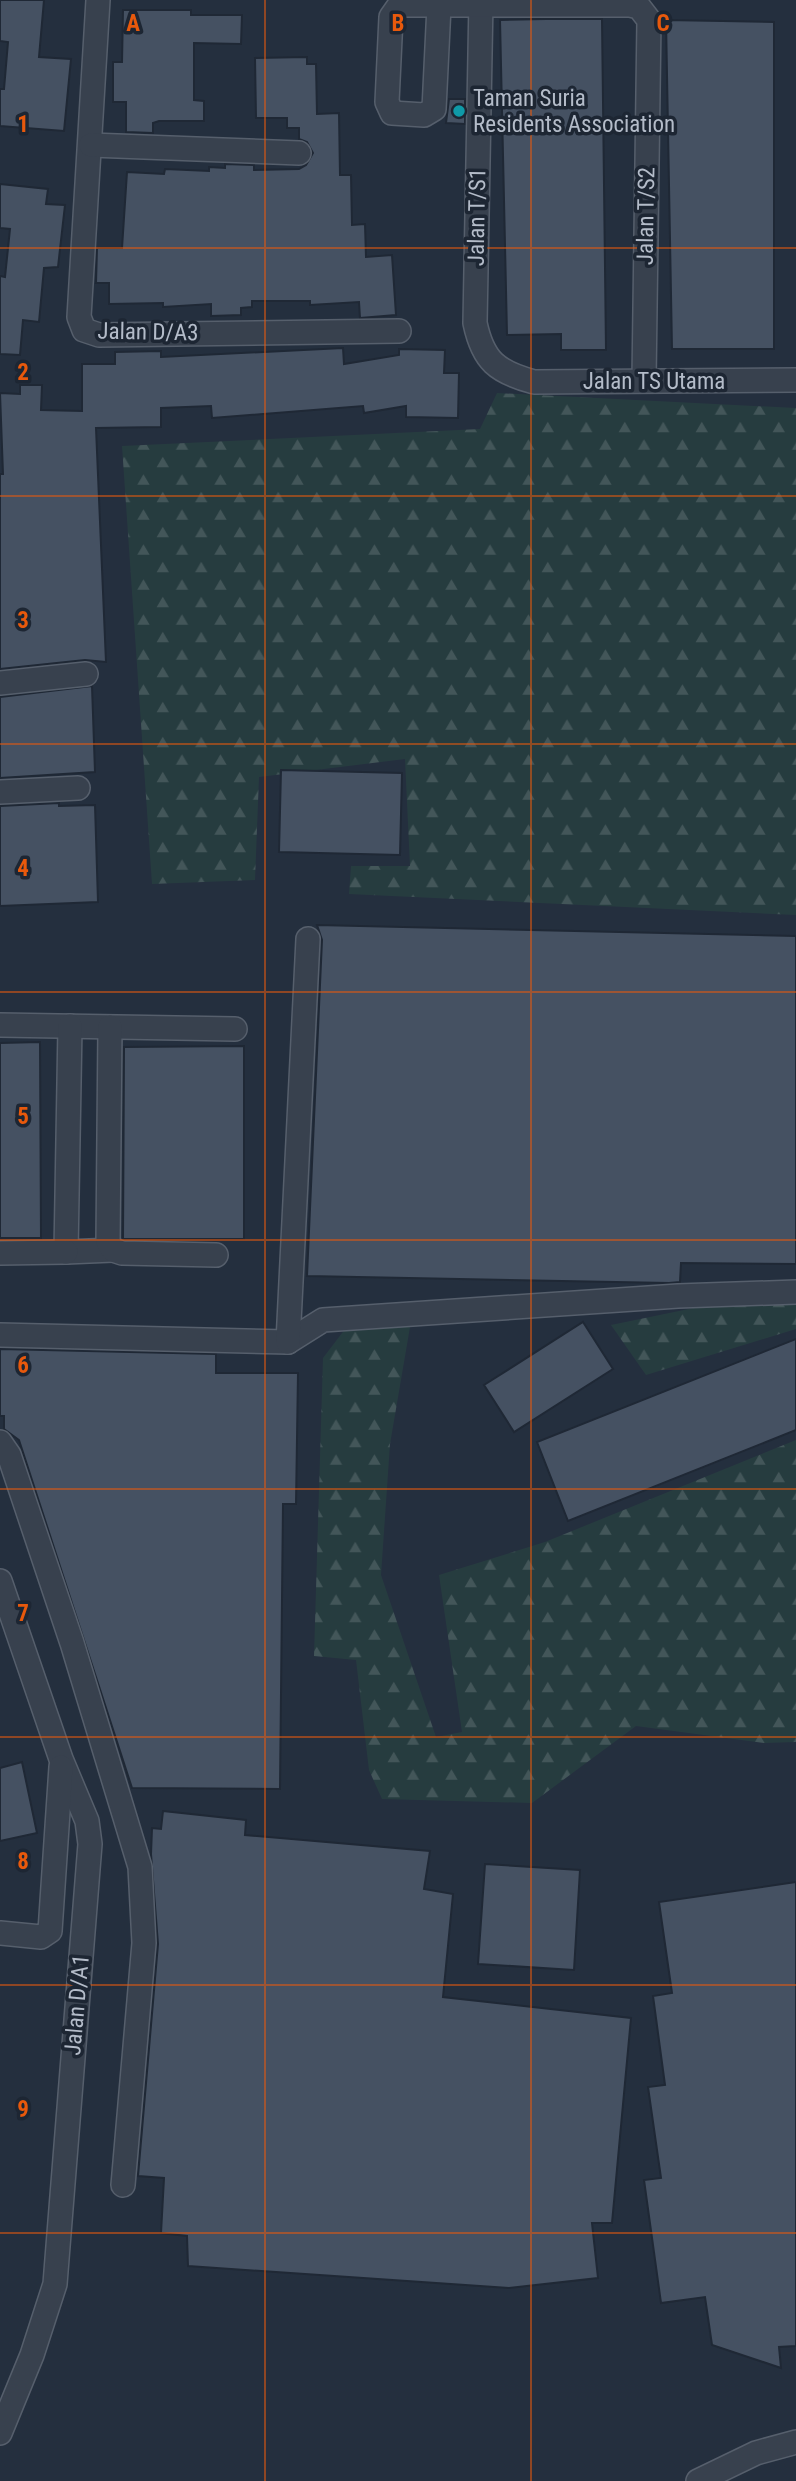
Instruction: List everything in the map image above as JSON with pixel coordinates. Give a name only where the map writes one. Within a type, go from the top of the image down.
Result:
[{"type":"street","name":"Jalan D/A3","points":[[98,0],[79,317],[84,330],[99,335],[398,331]]},
{"type":"street","points":[[439,6],[434,109],[424,115],[392,113],[387,102],[393,11],[404,5],[439,6],[481,2]]},
{"type":"street","name":"Jalan T/S2","points":[[481,2],[631,5],[644,12],[649,20],[644,380]]},
{"type":"street","name":"Jalan T/S1","points":[[481,2],[475,323],[480,349],[494,364],[512,376]]},
{"type":"street","points":[[91,145],[299,153]]},
{"type":"street","name":"Jalan TS Utama","points":[[512,376],[534,382],[796,380]]},
{"type":"street","points":[[0,683],[86,674]]},
{"type":"street","points":[[0,792],[78,788]]},
{"type":"street","points":[[288,1342],[308,939]]},
{"type":"street","points":[[0,1024],[235,1029]]},
{"type":"street","points":[[66,1252],[70,1026]]},
{"type":"street","points":[[110,1027],[106,1232],[113,1250]]},
{"type":"street","points":[[0,1253],[113,1250],[122,1253],[216,1255]]},
{"type":"street","points":[[0,1335],[288,1342],[323,1320],[678,1296],[796,1292]]},
{"type":"street","points":[[0,1442],[9,1455],[72,1643],[140,1867],[144,1943],[123,2185]]},
{"type":"street","name":"Jalan D/A1","points":[[0,1581],[61,1759],[87,1821],[89,1844],[55,2284],[0,2433]]},
{"type":"street","points":[[0,1933],[41,1937],[46,1936],[52,1926],[61,1759]]},
{"type":"street","points":[[698,2481],[756,2453],[796,2442]]},
{"type":"green space","points":[[497,393],[796,408],[796,915],[349,894],[351,866],[410,866],[405,759],[259,777],[255,880],[152,884],[122,446],[480,429]]},
{"type":"green space","points":[[796,1287],[796,1329],[646,1375],[611,1325]]},
{"type":"green space","points":[[352,1320],[410,1327],[390,1444],[381,1575],[436,1737],[462,1732],[439,1575],[545,1542],[796,1440],[796,1742],[764,1743],[636,1726],[532,1803],[382,1799],[369,1770],[356,1660],[314,1656],[323,1358]]},
{"type":"building","points":[[0,0],[44,0],[39,57],[71,59],[64,131],[0,126],[0,89],[4,89],[8,42],[0,41]]},
{"type":"building","points":[[123,10],[191,10],[191,15],[242,15],[241,44],[194,43],[194,100],[204,101],[204,121],[159,121],[153,123],[153,133],[126,132],[126,102],[113,102],[113,62],[122,62]]},
{"type":"building","points":[[602,19],[606,350],[561,350],[561,334],[507,335],[500,20]]},
{"type":"building","points":[[666,20],[774,22],[774,349],[672,349]]},
{"type":"building","points":[[307,57],[307,64],[316,64],[317,114],[339,113],[340,175],[351,175],[352,225],[365,224],[366,257],[392,255],[396,315],[360,318],[359,302],[310,305],[310,301],[252,301],[252,307],[241,308],[241,315],[211,316],[211,304],[163,307],[163,303],[109,304],[109,283],[96,283],[97,248],[122,248],[127,172],[164,174],[165,169],[209,171],[209,167],[225,168],[225,164],[254,165],[254,170],[299,169],[306,165],[313,153],[307,142],[299,139],[299,128],[287,128],[287,118],[256,118],[255,58]]},
{"type":"building","name":"Taman Suria Residents Association","points":[[449,99],[465,99],[465,124],[446,123]]},
{"type":"building","points":[[0,184],[48,189],[46,204],[65,205],[58,267],[44,268],[39,322],[23,320],[20,355],[0,354],[0,276],[5,277],[10,229],[0,228]]},
{"type":"building","points":[[343,348],[344,364],[399,355],[399,349],[445,350],[444,373],[459,373],[458,418],[406,417],[406,406],[364,413],[363,406],[212,418],[211,406],[161,408],[161,427],[96,428],[106,662],[85,660],[0,669],[0,474],[3,474],[0,393],[20,394],[20,385],[42,385],[41,410],[82,411],[82,364],[115,364],[115,352],[161,351],[161,357]]},
{"type":"building","points":[[92,686],[95,772],[0,778],[0,697]]},
{"type":"building","points":[[281,770],[402,773],[400,855],[279,852]]},
{"type":"building","points":[[59,803],[59,806],[95,805],[98,902],[0,906],[0,806]]},
{"type":"building","points":[[317,925],[796,936],[796,1264],[681,1263],[680,1282],[669,1283],[307,1276],[322,940]]},
{"type":"building","points":[[40,1042],[41,1238],[0,1238],[0,1043]]},
{"type":"building","points":[[244,1046],[244,1239],[123,1239],[124,1047]]},
{"type":"building","points":[[583,1322],[613,1369],[514,1432],[484,1385]]},
{"type":"building","points":[[796,1339],[796,1430],[568,1521],[537,1442]]},
{"type":"building","points":[[0,1349],[216,1354],[216,1373],[298,1373],[296,1504],[283,1504],[280,1789],[132,1788],[19,1440],[4,1429],[4,1416],[0,1416]]},
{"type":"building","points":[[22,1762],[37,1833],[0,1841],[0,1768]]},
{"type":"building","points":[[163,1811],[246,1820],[245,1835],[430,1851],[424,1889],[453,1894],[443,1997],[631,2018],[612,2223],[592,2223],[598,2278],[509,2288],[188,2266],[187,2236],[161,2233],[164,2178],[138,2176],[158,1944],[151,1854],[152,1828],[161,1829]]},
{"type":"building","points":[[485,1864],[580,1870],[574,1970],[478,1964]]},
{"type":"building","points":[[796,1882],[796,2346],[779,2347],[781,2368],[712,2345],[705,2297],[661,2303],[644,2180],[661,2178],[648,2087],[665,2085],[653,1996],[672,1993],[659,1902]]},
{"type":"place","name":"Taman Suria Residents Association","points":[[459,111]]}]
